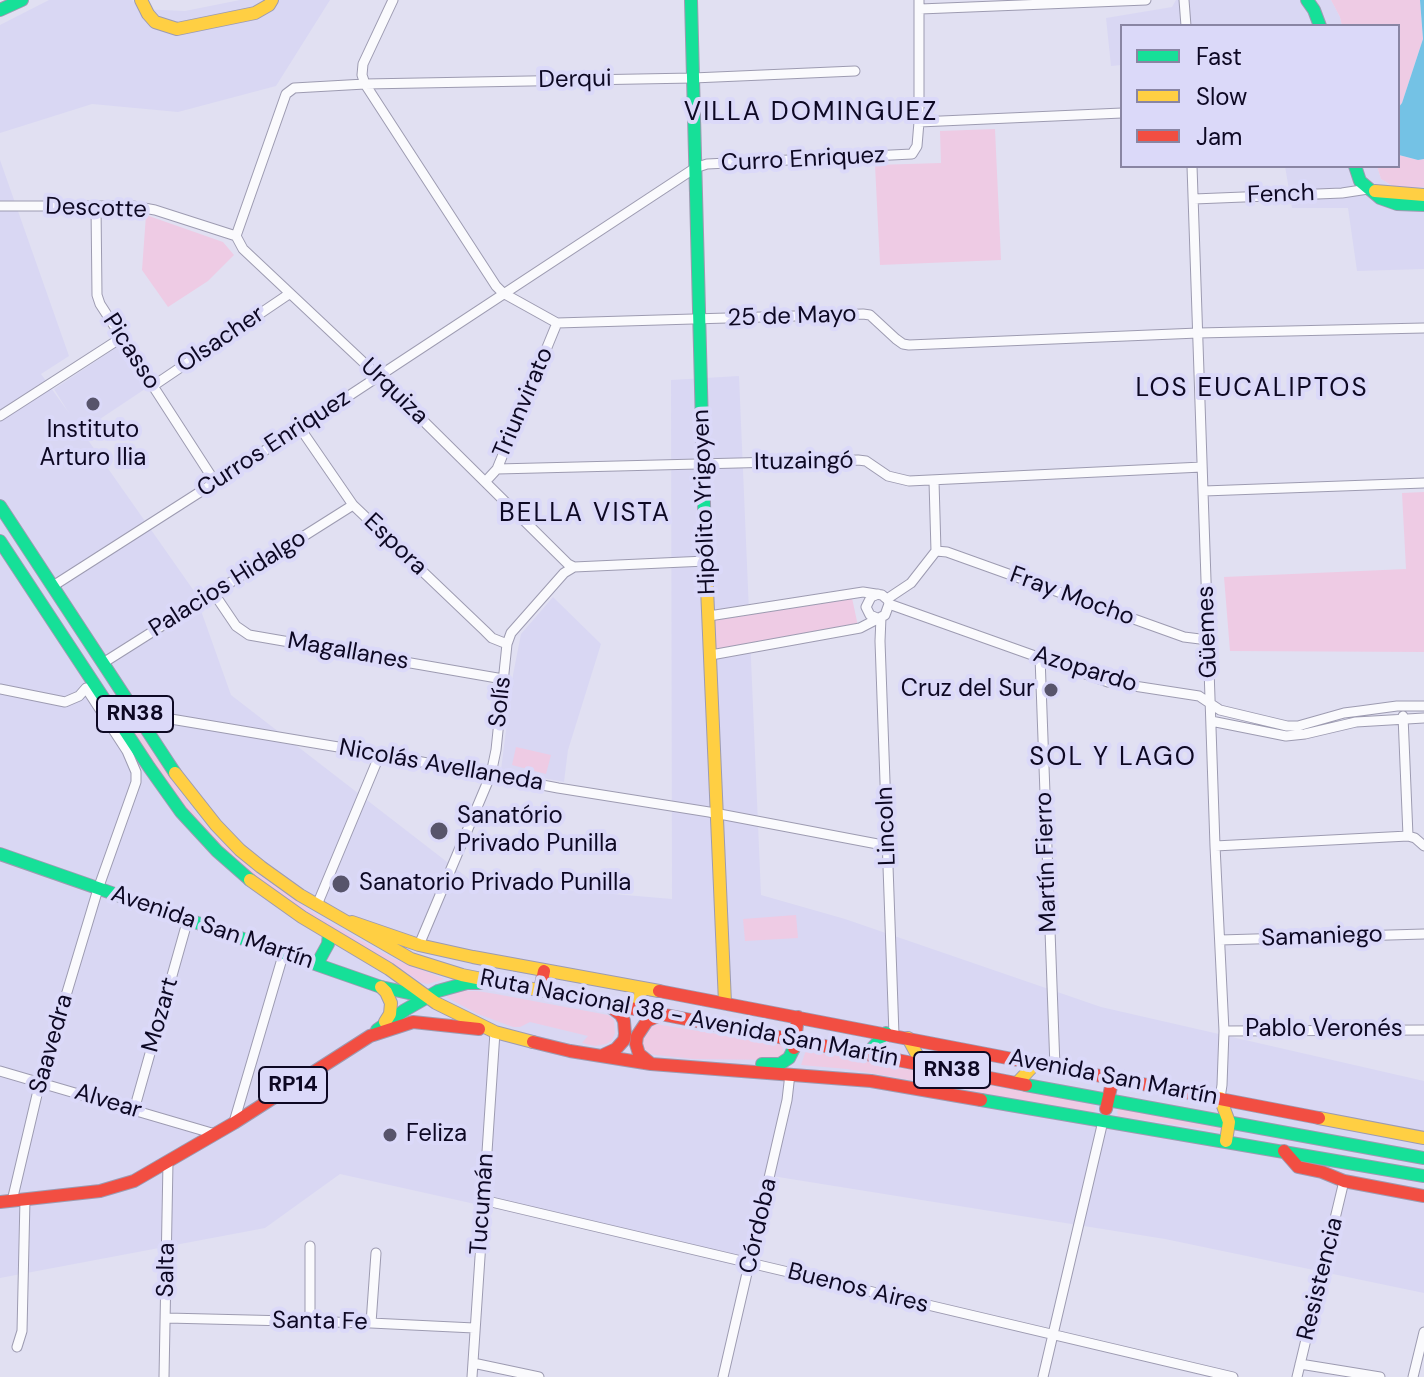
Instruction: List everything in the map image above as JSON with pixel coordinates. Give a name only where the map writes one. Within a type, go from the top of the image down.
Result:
[{"type":"main road","points":[[0,10],[22,0]]},
{"type":"main road","points":[[141,0],[155,22],[177,29],[255,13],[272,0]]},
{"type":"main road","name":"Hipólito Yrigoyen","points":[[691,0],[706,561],[725,1003]]},
{"type":"main road","points":[[1307,0],[1319,24]]},
{"type":"main road","points":[[1356,168],[1360,181],[1387,202],[1424,205]]},
{"type":"main road","points":[[1368,189],[1424,195]]},
{"type":"main road","name":"RN38","points":[[0,506],[135,713]]},
{"type":"main road","points":[[0,532],[11,541],[40,586],[44,589],[53,586]]},
{"type":"main road","name":"RN38","points":[[0,541],[164,788],[205,840],[248,879],[329,934]]},
{"type":"main road","points":[[54,625],[54,633],[86,688]]},
{"type":"main road","points":[[69,646],[90,663],[118,704],[135,713]]},
{"type":"main road","name":"Ruta Nacional 38 - Avenida San Martín","points":[[135,713],[179,779],[240,850],[300,895],[411,959],[462,975],[638,1009],[794,1044],[868,1053],[1108,1101],[1424,1158]]},
{"type":"main road","name":"Avenida San Martín","points":[[0,854],[381,987],[427,997]]},
{"type":"main road","name":"Avenida San Martín","points":[[334,916],[419,945],[544,971],[890,1034],[1424,1138]]},
{"type":"main road","points":[[317,964],[328,944],[329,934]]},
{"type":"main road","name":"Ruta Nacional 38 - Avenida San Martín","points":[[329,934],[389,969],[446,1009],[495,1032],[535,1043],[651,1064],[871,1081],[1424,1176]]},
{"type":"main road","points":[[540,990],[544,971]]},
{"type":"main road","name":"RP14","points":[[12,1201],[100,1191],[134,1181],[234,1123],[427,997],[448,987],[467,983],[508,983]]},
{"type":"main road","points":[[381,987],[389,998],[391,1009],[382,1024]]},
{"type":"main road","points":[[638,1009],[641,989]]},
{"type":"main road","points":[[601,1056],[616,1049],[625,1034],[621,1015],[604,1002]]},
{"type":"main road","points":[[651,1064],[639,1054],[637,1036],[647,1021],[662,1014]]},
{"type":"main road","points":[[790,1074],[798,1017]]},
{"type":"main road","name":"RP14","points":[[370,1036],[413,1022],[495,1032]]},
{"type":"main road","points":[[868,1053],[890,1034]]},
{"type":"main road","points":[[908,1038],[922,1064]]},
{"type":"main road","points":[[701,1068],[728,1063],[780,1064],[789,1058],[794,1044]]},
{"type":"main road","points":[[1017,1083],[1036,1063]]},
{"type":"main road","points":[[1103,1121],[1113,1078]]},
{"type":"main road","points":[[1220,1098],[1229,1122],[1226,1141]]},
{"type":"main road","points":[[1284,1151],[1298,1167],[1344,1181],[1424,1196]]},
{"type":"street","points":[[393,0],[363,64],[365,84],[496,286],[557,323]]},
{"type":"street","points":[[1120,113],[919,122],[919,5],[1146,0]]},
{"type":"street","points":[[1184,0],[1186,24]]},
{"type":"street","name":"Derqui","points":[[236,236],[286,94],[294,88],[855,71]]},
{"type":"street","name":"Curro Enriquez","points":[[695,168],[707,164],[912,154],[917,146],[919,122]]},
{"type":"street","name":"Curros Enriquez","points":[[53,586],[695,168]]},
{"type":"street","name":"Güemes","points":[[1192,168],[1224,1031],[1220,1098]]},
{"type":"street","name":"Fench","points":[[1194,199],[1342,193],[1368,189]]},
{"type":"street","name":"Descotte","points":[[0,206],[133,206],[236,236]]},
{"type":"street","name":"Picasso","points":[[96,206],[97,295],[100,304],[215,482]]},
{"type":"street","name":"Urquiza","points":[[236,236],[243,249],[378,376],[562,559],[574,567]]},
{"type":"street","name":"Olsacher","points":[[153,386],[289,294]]},
{"type":"street","name":"25 de Mayo","points":[[557,323],[863,314],[870,315],[896,339],[909,345],[1198,333],[1424,328]]},
{"type":"street","name":"Triunvirato","points":[[486,481],[497,469],[557,323]]},
{"type":"street","points":[[0,416],[121,338]]},
{"type":"street","name":"Espora","points":[[300,428],[353,505],[492,638],[507,644]]},
{"type":"street","name":"Ituzaingó","points":[[497,469],[858,460],[866,461],[894,478],[934,481],[1202,467]]},
{"type":"street","points":[[879,617],[870,615],[866,607],[871,597],[885,599],[911,583],[936,551],[934,481]]},
{"type":"street","points":[[1204,491],[1424,483]]},
{"type":"street","name":"Palacios Hidalgo","points":[[103,663],[353,505]]},
{"type":"street","name":"Fray Mocho","points":[[936,551],[947,552],[1184,637],[1208,640]]},
{"type":"street","points":[[574,567],[706,561]]},
{"type":"street","name":"Solís","points":[[419,945],[491,774],[507,644],[511,633],[564,573],[574,567]]},
{"type":"street","name":"Magallanes","points":[[213,592],[236,626],[249,635],[503,679]]},
{"type":"street","name":"Azopardo","points":[[709,616],[863,592],[1108,682],[1199,696],[1220,710],[1287,726],[1298,726],[1344,713],[1424,706]]},
{"type":"street","points":[[711,655],[860,628],[888,612],[885,599]]},
{"type":"street","name":"Lincoln","points":[[879,617],[888,846],[890,1034]]},
{"type":"street","name":"Martín Fierro","points":[[1040,657],[1055,1067]]},
{"type":"street","points":[[0,689],[65,702],[79,696],[86,688]]},
{"type":"street","name":"Saavedra","points":[[17,1347],[22,1331],[12,1201],[40,1082],[98,889],[136,782],[136,772],[127,751],[86,688]]},
{"type":"street","points":[[1402,706],[1408,836]]},
{"type":"street","name":"Nicolás Avellaneda","points":[[135,713],[888,846]]},
{"type":"street","points":[[1211,721],[1286,736],[1356,722],[1424,718]]},
{"type":"street","points":[[317,905],[380,754]]},
{"type":"street","points":[[1215,846],[1408,836],[1424,846]]},
{"type":"street","name":"Mozart","points":[[134,1110],[188,919]]},
{"type":"street","name":"Samaniego","points":[[1220,940],[1424,934]]},
{"type":"street","points":[[234,1123],[284,952]]},
{"type":"street","name":"Pablo Veronés","points":[[1224,1031],[1424,1030]]},
{"type":"street","name":"Tucumán","points":[[472,1377],[495,1032]]},
{"type":"street","name":"Alvear","points":[[0,1071],[215,1134]]},
{"type":"street","name":"Córdoba","points":[[723,1377],[751,1263],[790,1074]]},
{"type":"street","points":[[1043,1377],[1103,1121]]},
{"type":"street","name":"Salta","points":[[164,1377],[168,1162]]},
{"type":"street","name":"Resistencia","points":[[1297,1377],[1344,1181]]},
{"type":"street","name":"Buenos Aires","points":[[483,1200],[1233,1377]]},
{"type":"street","points":[[310,1246],[310,1322]]},
{"type":"street","points":[[371,1323],[376,1253]]},
{"type":"street","name":"Santa Fe","points":[[167,1318],[474,1328]]},
{"type":"street","points":[[1413,1377],[1424,1332]]},
{"type":"street","points":[[473,1363],[539,1377]]},
{"type":"street","points":[[1300,1364],[1380,1377]]},
{"type":"shaded area","points":[[49,0],[132,0],[139,9],[185,11],[240,0],[330,0],[276,86],[178,112],[92,104],[0,133],[0,25]]},
{"type":"shaded area","points":[[1176,0],[1331,0],[1342,24],[1120,24],[1120,65],[1111,66],[1106,18],[1172,7]]},
{"type":"shaded area","points":[[1331,0],[1420,0],[1423,39],[1400,106],[1400,24],[1342,24]]},
{"type":"shaded area","points":[[995,129],[1001,260],[880,265],[875,165],[941,163],[940,131]]},
{"type":"shaded area","points":[[1400,155],[1424,159],[1424,187],[1396,188],[1381,179],[1378,168],[1400,168]]},
{"type":"shaded area","points":[[0,160],[69,356],[41,374],[69,413],[54,389],[117,347],[145,389],[100,419],[106,428],[88,440],[194,591],[231,695],[473,882],[672,899],[671,380],[739,376],[761,895],[845,919],[1101,1007],[1424,1081],[1424,1293],[1165,1239],[772,1176],[739,1266],[340,1174],[265,1228],[0,1278]]},
{"type":"shaded area","points":[[1285,168],[1378,168],[1381,179],[1396,188],[1424,187],[1424,269],[1357,271],[1348,208],[1292,208]]},
{"type":"shaded area","points":[[146,215],[223,242],[234,255],[208,281],[168,307],[142,270]]},
{"type":"shaded area","points":[[1424,492],[1424,652],[1230,651],[1224,577],[1406,569],[1402,493]]},
{"type":"shaded area","points":[[553,597],[601,644],[568,750],[564,782],[501,770],[521,634]]},
{"type":"shaded area","points":[[852,598],[858,626],[711,655],[709,616]]},
{"type":"shaded area","points":[[127,715],[194,812],[255,872],[318,916],[392,958],[445,979],[422,983],[316,920],[231,858],[175,796],[124,717]]},
{"type":"shaded area","points":[[516,747],[551,755],[546,774],[512,765]]},
{"type":"shaded area","points":[[796,915],[798,938],[745,941],[743,919]]},
{"type":"shaded area","points":[[463,991],[496,994],[608,1015],[614,1020],[615,1033],[606,1044],[595,1046],[582,1043],[588,1036],[530,1022],[513,1027],[478,1014],[446,997]]},
{"type":"shaded area","points":[[655,1024],[779,1044],[784,1055],[778,1060],[693,1059],[648,1054],[641,1046],[645,1031]]},
{"type":"shaded area","points":[[806,1050],[1096,1107],[1093,1112],[847,1069],[801,1065]]},
{"type":"shaded area","points":[[1120,1109],[1224,1129],[1224,1132],[1118,1116]]},
{"type":"water","points":[[1420,0],[1424,0],[1424,159],[1418,160],[1400,155],[1400,106],[1423,39]]},
{"type":"traffic: fast","points":[[0,10],[22,0]]},
{"type":"traffic: fast","points":[[691,0],[705,542]]},
{"type":"traffic: fast","points":[[1307,0],[1319,24]]},
{"type":"traffic: fast","points":[[1356,168],[1360,181],[1380,198],[1397,204],[1424,205]]},
{"type":"traffic: fast","points":[[0,506],[175,773]]},
{"type":"traffic: fast","points":[[0,541],[181,812],[217,851],[250,880]]},
{"type":"traffic: fast","points":[[0,854],[381,987],[427,997]]},
{"type":"traffic: fast","points":[[317,964],[328,944],[329,934]]},
{"type":"traffic: fast","points":[[377,1030],[438,991],[467,983],[480,983]]},
{"type":"traffic: fast","points":[[868,1053],[886,1033]]},
{"type":"traffic: fast","points":[[762,1064],[780,1064],[789,1058],[794,1048]]},
{"type":"traffic: fast","points":[[1026,1085],[1424,1158]]},
{"type":"traffic: fast","points":[[981,1100],[1424,1176]]},
{"type":"traffic: slow","points":[[141,0],[155,22],[177,29],[255,13],[272,0]]},
{"type":"traffic: slow","points":[[1375,191],[1424,195]]},
{"type":"traffic: slow","points":[[705,542],[725,1003]]},
{"type":"traffic: slow","points":[[175,773],[216,825],[261,867],[300,895],[411,959],[462,975],[619,1006]]},
{"type":"traffic: slow","points":[[250,880],[302,917],[389,969],[436,1003],[495,1032],[533,1042]]},
{"type":"traffic: slow","points":[[352,922],[419,945],[659,991]]},
{"type":"traffic: slow","points":[[381,987],[391,1003],[385,1022]]},
{"type":"traffic: slow","points":[[638,1009],[641,989]]},
{"type":"traffic: slow","points":[[908,1038],[922,1064]]},
{"type":"traffic: slow","points":[[1017,1083],[1036,1063]]},
{"type":"traffic: slow","points":[[1220,1098],[1229,1122],[1226,1141]]},
{"type":"traffic: slow","points":[[1319,1118],[1424,1138]]},
{"type":"traffic: jam","points":[[540,990],[544,971]]},
{"type":"traffic: jam","points":[[659,991],[1319,1118]]},
{"type":"traffic: jam","points":[[601,1056],[616,1049],[625,1034],[621,1015],[608,1005]]},
{"type":"traffic: jam","points":[[619,1006],[1026,1085]]},
{"type":"traffic: jam","points":[[650,1063],[639,1054],[637,1036],[647,1021],[662,1014]]},
{"type":"traffic: jam","points":[[794,1048],[798,1017]]},
{"type":"traffic: jam","points":[[0,1202],[100,1191],[134,1181],[234,1123],[370,1036],[413,1022],[479,1029]]},
{"type":"traffic: jam","points":[[533,1042],[651,1064],[871,1081],[981,1100]]},
{"type":"traffic: jam","points":[[1106,1109],[1113,1078]]},
{"type":"traffic: jam","points":[[1284,1151],[1298,1167],[1344,1181],[1424,1196]]},
{"type":"place","name":"Instituto Arturo Ilia","points":[[93,404]]},
{"type":"place","name":"Cruz del Sur","points":[[1051,690]]},
{"type":"place","name":"Sanatório Privado Punilla","points":[[439,831]]},
{"type":"place","name":"Sanatorio Privado Punilla","points":[[341,884]]},
{"type":"place","name":"Feliza","points":[[390,1135]]},
{"type":"district","name":"VILLA DOMINGUEZ","points":[[811,113]]},
{"type":"district","name":"LOS EUCALIPTOS","points":[[1252,389]]},
{"type":"district","name":"BELLA VISTA","points":[[585,514]]},
{"type":"district","name":"SOL Y LAGO","points":[[1113,758]]}]
